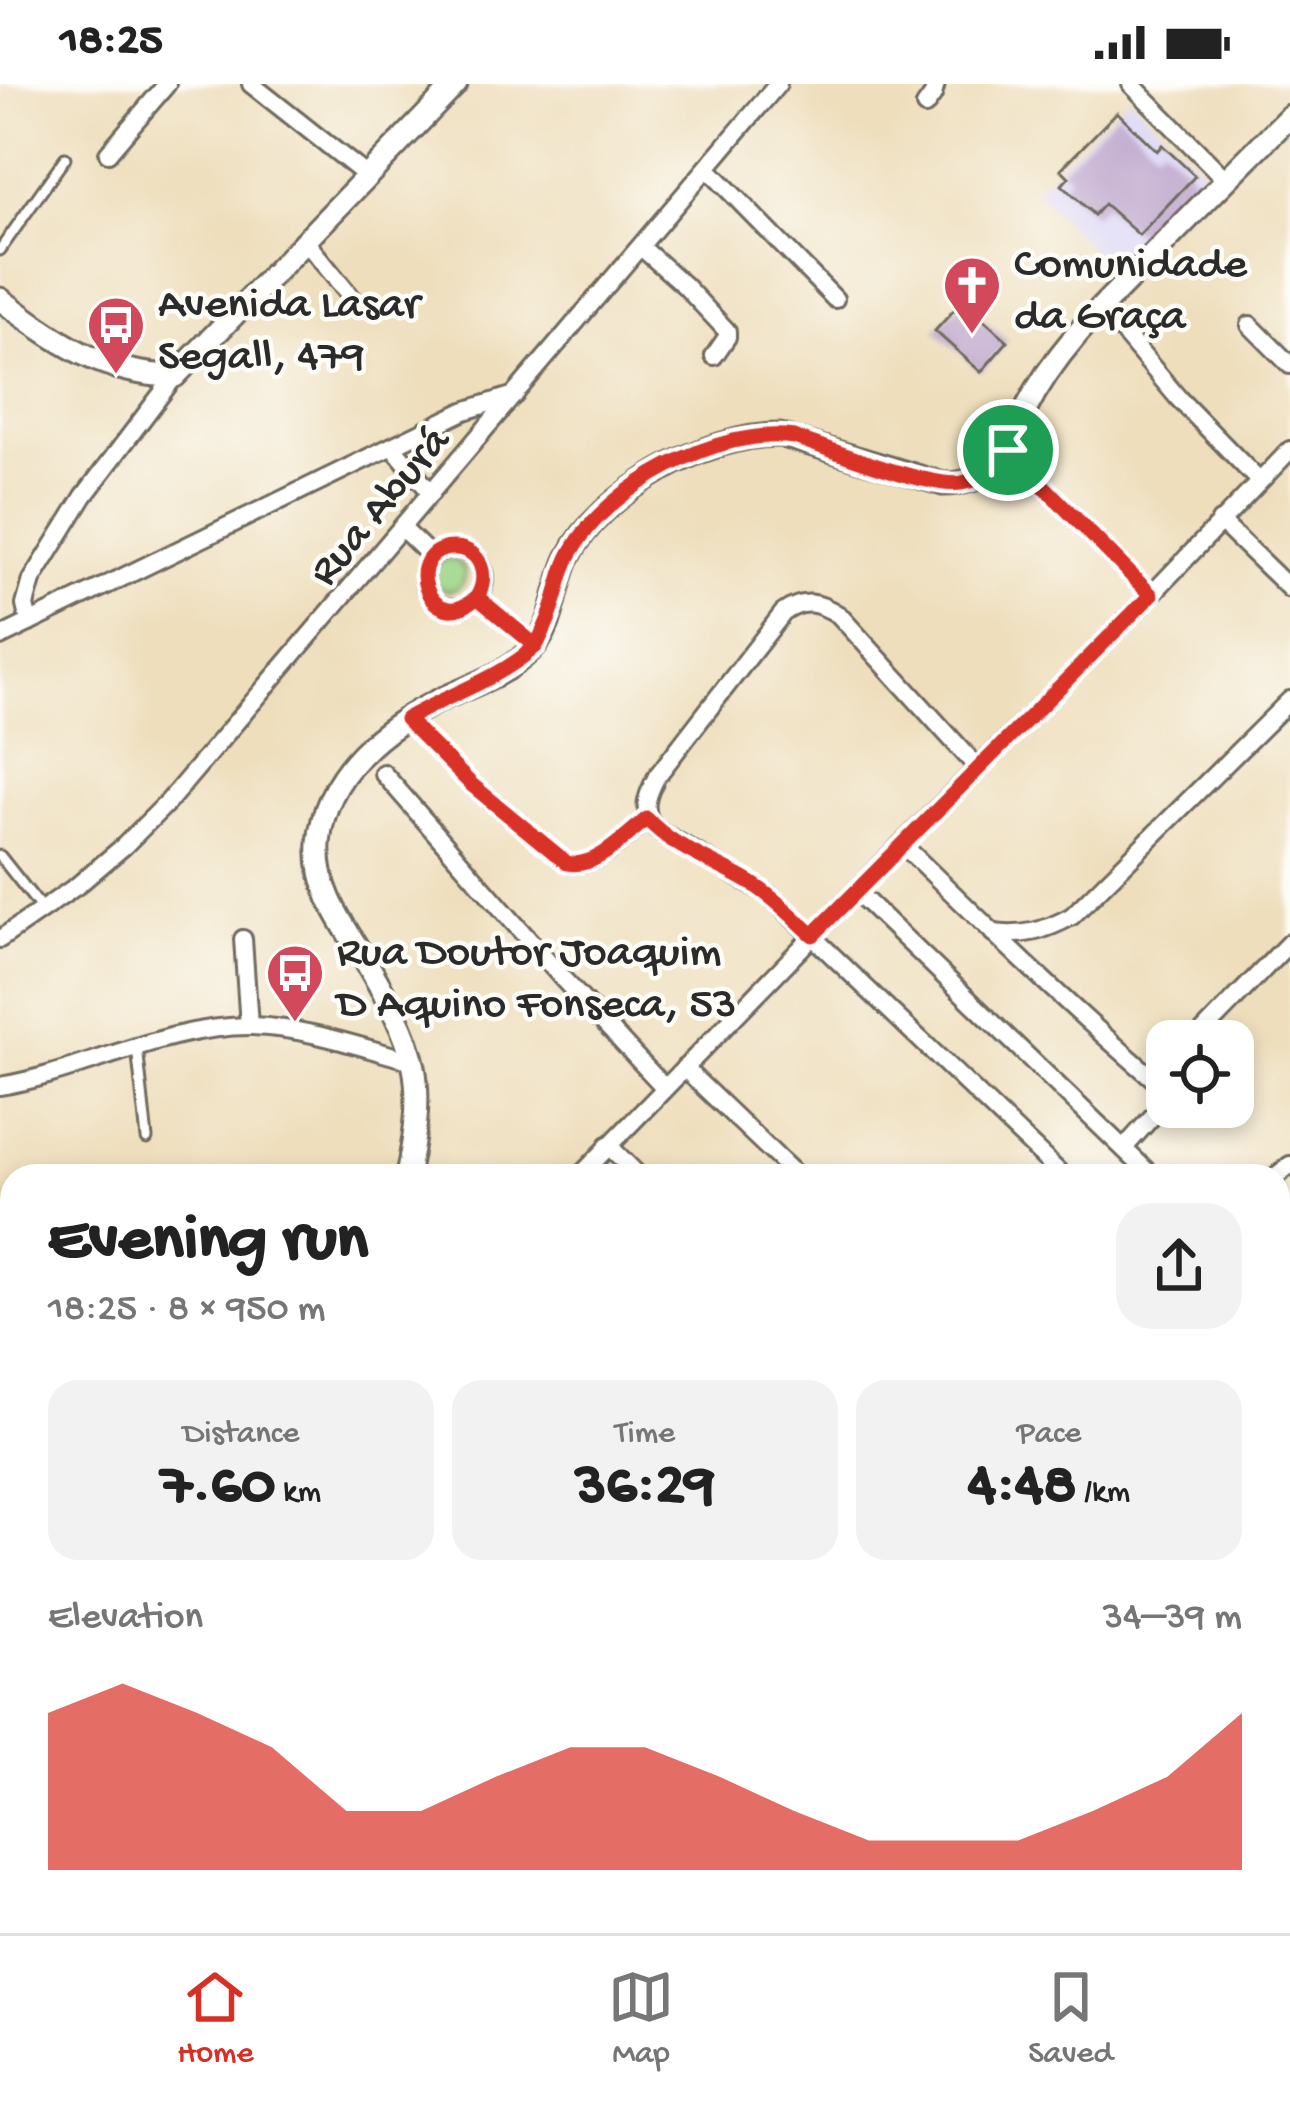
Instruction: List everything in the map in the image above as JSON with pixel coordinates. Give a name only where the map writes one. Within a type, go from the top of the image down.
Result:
[{"type":"street","points":[[108,153],[167,84]]},
{"type":"street","points":[[15,630],[32,580],[84,496],[175,376],[456,84]]},
{"type":"street","name":"Rua Aburá","points":[[0,939],[78,885],[168,802],[778,84]]},
{"type":"street","points":[[925,106],[936,84]]},
{"type":"street","points":[[1131,84],[1226,180]]},
{"type":"street","points":[[254,85],[366,176]]},
{"type":"street","points":[[409,1164],[417,1102],[412,1061],[389,1002],[322,885],[319,864],[321,827],[346,771],[363,749],[438,701],[518,662],[536,646],[548,624],[562,570],[584,531],[640,484],[697,454],[761,435],[780,435],[943,484],[961,484],[988,472],[1008,450],[1051,367],[1102,306],[1290,116]]},
{"type":"street","points":[[707,168],[836,298]]},
{"type":"street","points":[[305,241],[357,304]]},
{"type":"street","points":[[641,248],[727,331],[728,338],[714,356]]},
{"type":"street","points":[[0,299],[105,365],[128,373],[175,376]]},
{"type":"street","points":[[1102,306],[1179,399],[1259,481]]},
{"type":"street","points":[[1250,326],[1290,365]]},
{"type":"street","points":[[15,630],[464,411],[516,395]]},
{"type":"street","points":[[393,447],[431,494]]},
{"type":"street","points":[[1008,450],[1151,595]]},
{"type":"street","points":[[591,1164],[1290,450]]},
{"type":"street","points":[[1220,521],[1290,589]]},
{"type":"street","points":[[402,528],[432,557]]},
{"type":"street","points":[[448,549],[474,556],[484,580],[477,597],[463,608],[437,604],[423,582],[432,557],[448,549]]},
{"type":"street","points":[[477,597],[536,646]]},
{"type":"street","points":[[978,768],[839,615],[824,604],[807,602],[783,613],[657,776],[646,802],[647,819],[676,843],[757,887],[1051,1164]]},
{"type":"street","points":[[0,617],[15,630]]},
{"type":"street","points":[[993,933],[1017,936],[1053,927],[1072,916],[1290,700]]},
{"type":"street","points":[[383,772],[664,1087]]},
{"type":"street","points":[[472,785],[576,866],[591,862],[647,819]]},
{"type":"street","points":[[902,844],[1078,1012],[1146,1063]]},
{"type":"street","points":[[857,892],[1140,1164]]},
{"type":"street","points":[[243,940],[250,1026]]},
{"type":"street","points":[[1214,1020],[1290,942]]},
{"type":"street","points":[[0,1087],[204,1030],[250,1026],[310,1033],[412,1061]]},
{"type":"street","points":[[684,1068],[784,1164]]},
{"type":"street","points":[[1124,1148],[1146,1124]]},
{"type":"street","points":[[608,1145],[627,1164]]},
{"type":"lane","points":[[0,250],[65,158]]},
{"type":"lane","points":[[0,856],[42,909]]},
{"type":"lane","points":[[137,1047],[147,1139]]},
{"type":"path","points":[[406,719],[472,785]]},
{"type":"shaded area","points":[[1129,97],[1206,174],[1207,181],[1116,275],[1035,190]]},
{"type":"green space","points":[[449,559],[460,564],[465,575],[460,586],[449,591],[438,586],[433,575],[438,564]]},
{"type":"building","points":[[1117,112],[1157,151],[1162,145],[1195,176],[1139,235],[1104,204],[1094,215],[1062,185],[1069,177],[1061,169]]},
{"type":"building","name":"Comunidade da Graça","points":[[962,301],[1008,341],[981,372],[935,331]]},
{"type":"place","name":"Comunidade da Graça","points":[[972,336]]},
{"type":"place","name":"Avenida Lasar Segall, 479","points":[[116,376]]},
{"type":"place","name":"Rua Doutor Joaquim D Aquino Fonseca, 53","points":[[295,1024]]},
{"type":"route","points":[[1008,450],[988,472],[961,484],[916,477],[780,435],[761,435],[697,454],[640,484],[584,531],[562,570],[548,624],[536,646],[477,597],[484,580],[474,556],[458,548],[440,552],[424,573],[430,598],[454,609],[477,597],[506,624],[536,646],[518,662],[406,719],[472,785],[567,863],[591,862],[647,819],[676,843],[769,895],[813,935],[1151,595],[1008,450]]}]
